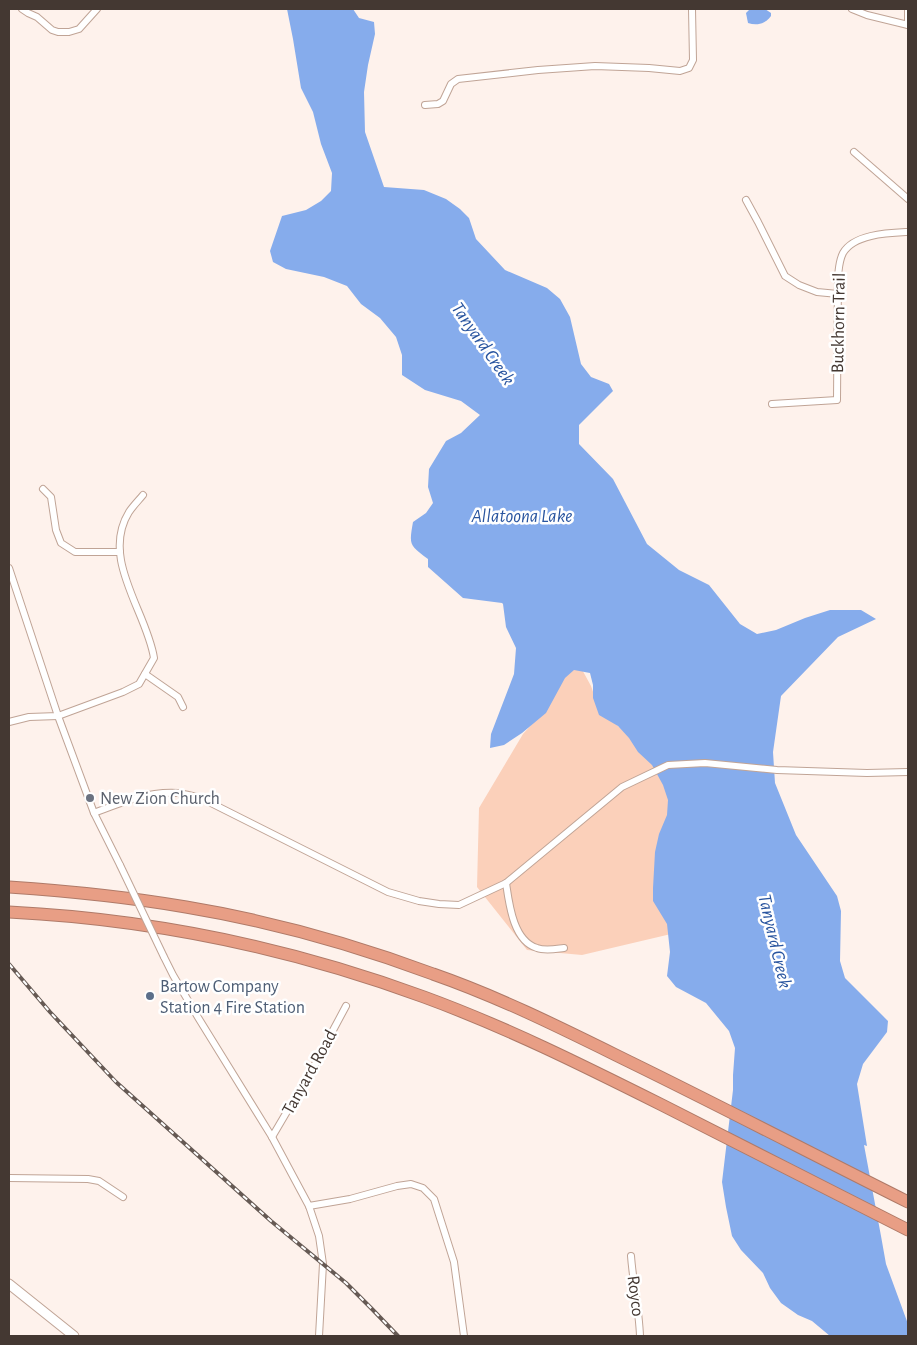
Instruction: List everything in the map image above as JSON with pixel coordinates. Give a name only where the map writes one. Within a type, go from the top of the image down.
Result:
[{"type":"highway","points":[[9,887],[107,895],[215,912],[323,938],[434,974],[556,1025],[681,1086],[908,1202]]},
{"type":"highway","points":[[9,912],[120,922],[210,937],[266,949],[339,969],[418,994],[493,1024],[572,1060],[908,1230]]},
{"type":"street","points":[[22,9],[37,17],[52,30],[58,32],[69,32],[79,29],[98,9]]},
{"type":"street","points":[[425,105],[438,104],[443,101],[451,84],[458,79],[595,66],[680,71],[689,68],[693,60],[692,9]]},
{"type":"street","points":[[852,9],[867,16],[908,25],[908,9]]},
{"type":"street","points":[[854,152],[908,199]]},
{"type":"street","points":[[746,200],[785,276],[799,285],[817,292],[838,294]]},
{"type":"street","name":"Buckhorn Trail","points":[[772,404],[837,400],[838,276],[841,259],[852,243],[875,236],[908,232]]},
{"type":"street","points":[[43,489],[51,497],[56,530],[61,542],[75,552],[120,552]]},
{"type":"street","points":[[9,722],[28,717],[58,716],[123,692],[138,684],[145,674],[154,658],[152,644],[125,578],[120,552],[120,535],[128,513],[143,495]]},
{"type":"street","points":[[9,568],[58,716],[94,812],[173,975],[272,1137],[309,1206],[319,1236],[323,1264],[319,1336]]},
{"type":"street","points":[[145,674],[178,697],[183,707]]},
{"type":"street","points":[[94,812],[135,797],[158,793],[179,793],[201,798],[388,892],[419,901],[459,905],[506,883],[622,787],[668,765],[705,762],[777,770],[908,772]]},
{"type":"street","points":[[506,883],[511,915],[519,933],[535,948],[545,950],[564,948]]},
{"type":"street","name":"Tanyard Road","points":[[272,1137],[315,1064],[346,1006]]},
{"type":"street","points":[[9,1178],[93,1180],[99,1181],[123,1197]]},
{"type":"street","points":[[309,1206],[350,1199],[397,1186],[411,1184],[423,1188],[434,1199],[454,1262],[464,1336]]},
{"type":"street","name":"Royco","points":[[631,1256],[639,1313],[640,1336]]},
{"type":"street","points":[[9,1284],[74,1336]]},
{"type":"shaded area","points":[[579,664],[591,686],[599,709],[651,756],[673,790],[671,934],[582,955],[527,950],[477,887],[479,808],[523,734],[544,711],[561,676]]},
{"type":"water","name":"Allatoona Lake","points":[[287,9],[353,9],[359,18],[374,22],[375,34],[364,92],[365,132],[384,187],[424,190],[446,199],[469,218],[476,239],[505,270],[547,288],[560,299],[570,317],[581,364],[591,377],[609,384],[613,391],[579,425],[579,444],[613,479],[647,544],[679,570],[709,585],[740,624],[757,634],[776,630],[830,610],[861,610],[876,619],[838,637],[781,696],[773,752],[775,783],[796,835],[837,896],[841,911],[840,961],[845,978],[888,1021],[887,1032],[863,1064],[857,1084],[867,1146],[864,1145],[886,1264],[908,1324],[908,1336],[830,1336],[812,1321],[798,1315],[781,1303],[770,1288],[763,1273],[741,1250],[732,1236],[722,1182],[733,1090],[735,1048],[729,1031],[706,1003],[676,987],[667,976],[670,952],[667,924],[653,901],[653,888],[655,852],[659,834],[667,815],[668,800],[663,785],[652,765],[638,752],[618,726],[599,715],[593,698],[593,685],[590,673],[574,670],[565,678],[546,713],[504,745],[490,748],[491,734],[514,674],[516,648],[506,627],[503,604],[463,598],[428,567],[428,559],[417,551],[411,540],[413,522],[426,513],[433,503],[428,487],[429,469],[446,441],[461,433],[480,415],[461,401],[425,390],[402,375],[402,355],[396,337],[380,318],[361,304],[347,286],[324,277],[286,269],[273,262],[270,251],[282,216],[306,210],[321,201],[331,191],[332,173],[321,144],[313,112],[301,88]]},
{"type":"water","points":[[750,9],[765,9],[771,13],[771,16],[761,24],[748,23],[746,13]]},
{"type":"railway","points":[[9,964],[50,1012],[116,1082],[271,1221],[346,1283],[398,1336]]},
{"type":"place","name":"New Zion Church","points":[[90,798]]},
{"type":"place","name":"Bartow Company Station 4 Fire Station","points":[[150,996]]},
{"type":"water label","name":"Tanyard Creek","points":[[484,343]]},
{"type":"water label","name":"Tanyard Creek","points":[[776,941]]}]
